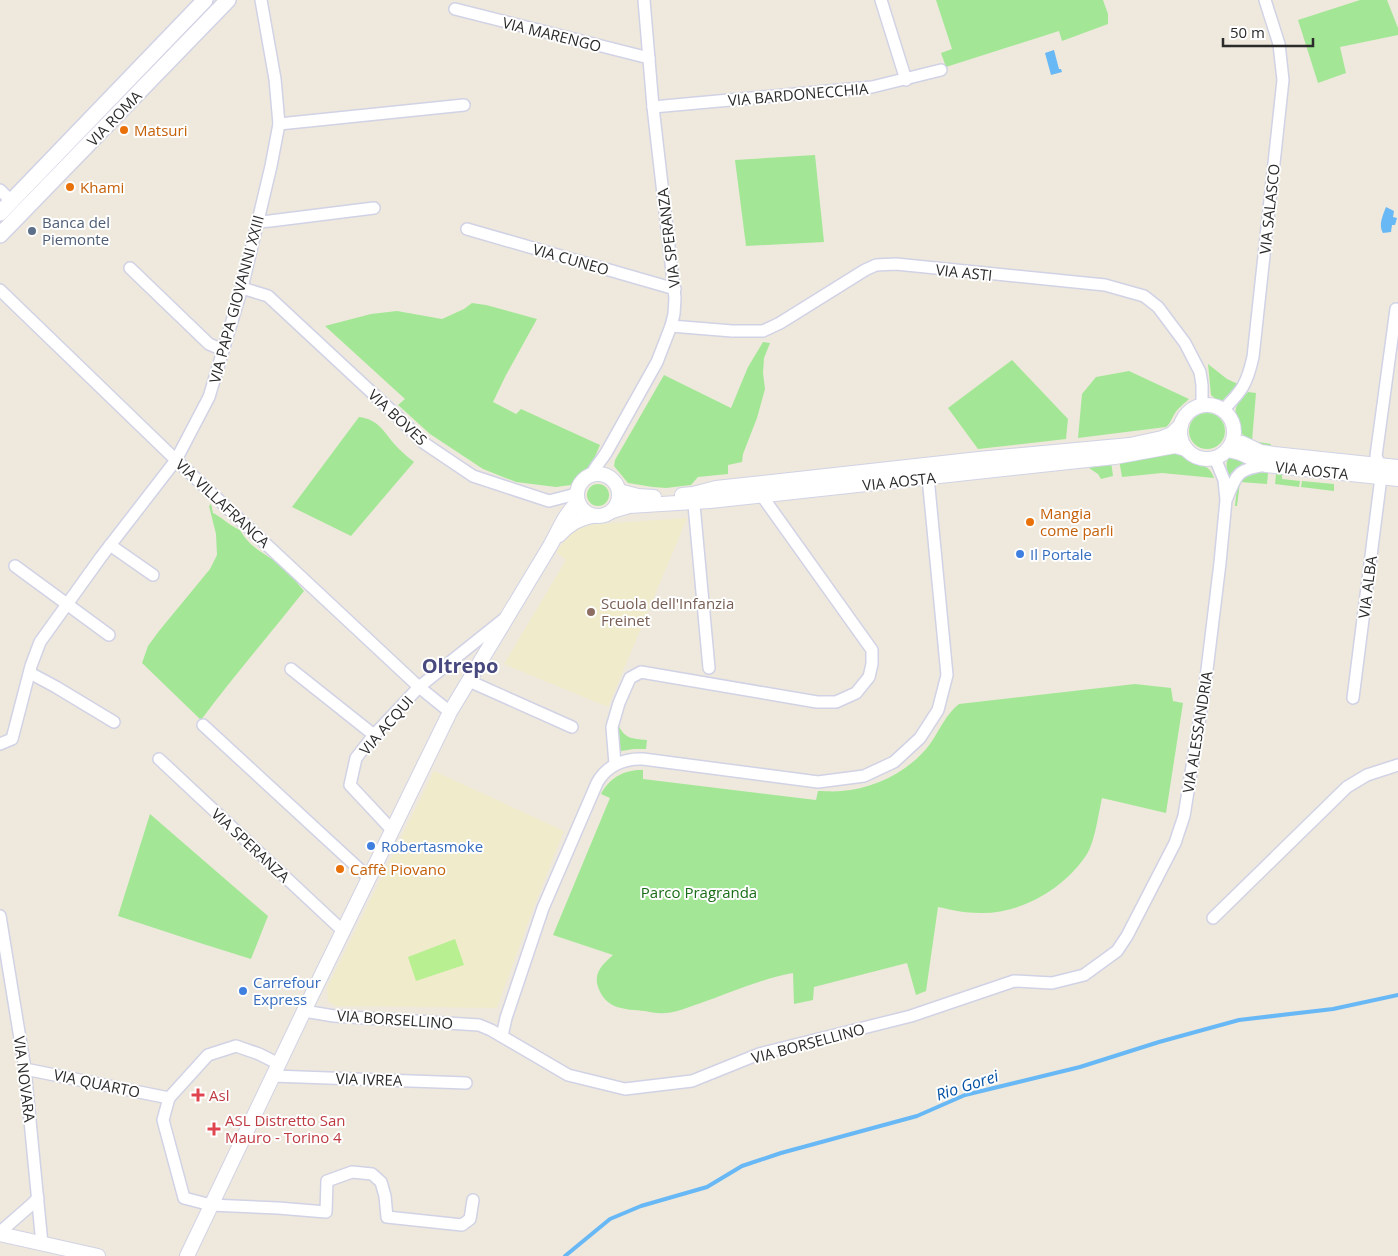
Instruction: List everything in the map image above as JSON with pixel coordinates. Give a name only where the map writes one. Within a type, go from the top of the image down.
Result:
[{"type":"main road","name":"VIA ROMA","points":[[0,213],[206,0]]},
{"type":"main road","name":"VIA ROMA","points":[[0,235],[228,0]]},
{"type":"street","name":"VIA PAPA GIOVANNI XXIII","points":[[0,744],[12,739],[31,666],[40,642],[110,545],[176,460],[209,397],[242,288],[271,166],[278,124],[275,79],[261,0]]},
{"type":"street","name":"VIA SPERANZA","points":[[598,469],[657,362],[674,314],[675,289],[653,107],[644,0]]},
{"type":"street","points":[[881,0],[906,80]]},
{"type":"street","name":"VIA SALASCO","points":[[1223,410],[1241,391],[1249,377],[1253,357],[1283,80],[1279,44],[1266,0]]},
{"type":"street","name":"VIA MARENGO","points":[[455,9],[649,58]]},
{"type":"street","name":"VIA BARDONECCHIA","points":[[653,107],[872,87],[941,70]]},
{"type":"street","points":[[278,124],[464,105]]},
{"type":"street","points":[[0,190],[11,201]]},
{"type":"street","points":[[257,222],[374,208]]},
{"type":"street","name":"VIA CUNEO","points":[[467,229],[675,289]]},
{"type":"street","name":"VIA ASTI","points":[[671,326],[732,331],[763,331],[780,323],[866,270],[876,266],[896,264],[1105,285],[1144,296],[1158,307],[1185,343],[1200,372],[1202,406]]},
{"type":"street","points":[[130,268],[209,344],[222,350]]},
{"type":"street","name":"VIA BOVES","points":[[242,288],[268,296],[424,443],[473,476],[549,501],[577,498]]},
{"type":"street","name":"VIA VILLAFRANCA","points":[[0,290],[176,460],[419,687],[450,712]]},
{"type":"street","points":[[1381,471],[1376,456],[1396,310]]},
{"type":"street","points":[[1212,405],[1223,410],[1231,419],[1234,427],[1232,444],[1228,450],[1222,455],[1207,460],[1192,454],[1186,449],[1180,434],[1184,418],[1190,412],[1202,406],[1212,405]]},
{"type":"street","name":"VIA AOSTA","points":[[619,491],[638,496],[655,497],[762,496],[928,477],[1074,450],[1130,445],[1162,438],[1172,434],[1181,426]]},
{"type":"street","name":"VIA AOSTA","points":[[1234,436],[1244,444],[1261,452],[1381,471],[1398,478]]},
{"type":"street","name":"VIA AOSTA","points":[[612,511],[629,506],[693,498],[716,488],[969,460],[1020,461],[1129,455],[1175,446],[1186,449]]},
{"type":"street","name":"VIA AOSTA","points":[[1228,450],[1240,453],[1266,465],[1381,471],[1398,467]]},
{"type":"street","name":"VIA ALESSANDRIA","points":[[1084,975],[1117,951],[1127,936],[1175,843],[1184,816],[1204,686],[1226,500],[1224,480],[1215,458]]},
{"type":"street","points":[[1226,500],[1241,471],[1266,465]]},
{"type":"street","points":[[186,1256],[450,712],[552,543],[561,523],[577,498],[581,482],[598,469],[612,478],[617,484],[619,491],[618,502],[612,511],[600,516],[582,518],[573,522],[552,543]]},
{"type":"street","name":"VIA ALBA","points":[[1353,698],[1381,471]]},
{"type":"street","points":[[502,1036],[506,1018],[543,908],[597,783],[604,772],[615,764],[643,759],[818,782],[864,776],[894,762],[920,738],[938,710],[947,675],[928,477]]},
{"type":"street","points":[[615,764],[612,727],[619,703],[630,678],[641,672],[817,702],[836,702],[856,693],[869,677],[872,664],[872,650],[762,496]]},
{"type":"street","points":[[577,498],[581,508],[593,516]]},
{"type":"street","points":[[693,498],[709,668]]},
{"type":"street","points":[[110,545],[152,575]]},
{"type":"street","points":[[15,566],[109,634]]},
{"type":"street","name":"VIA ACQUI","points":[[392,830],[350,785],[356,758],[374,735],[419,687],[508,616]]},
{"type":"street","points":[[291,669],[374,735]]},
{"type":"street","points":[[30,673],[114,722]]},
{"type":"street","points":[[469,681],[572,727]]},
{"type":"street","points":[[203,725],[369,878]]},
{"type":"street","name":"VIA SPERANZA","points":[[159,759],[343,931]]},
{"type":"street","points":[[1214,918],[1347,787],[1367,775],[1398,765]]},
{"type":"street","name":"VIA NOVARA","points":[[0,916],[25,1069],[42,1244]]},
{"type":"street","name":"VIA BORSELLINO","points":[[304,1011],[334,1016],[479,1025],[502,1036],[568,1075],[625,1089],[692,1081],[759,1054],[911,1016],[1014,981],[1052,983],[1084,975]]},
{"type":"street","points":[[276,1070],[259,1054],[236,1046],[208,1055],[169,1098],[163,1120],[184,1198],[211,1205],[326,1212],[327,1181],[352,1172],[372,1174],[382,1182],[387,1217],[462,1225],[470,1218],[473,1200]]},
{"type":"street","name":"VIA QUARTO","points":[[25,1069],[169,1098]]},
{"type":"street","name":"VIA IVREA","points":[[276,1070],[466,1083]]},
{"type":"street","points":[[0,1233],[38,1198]]},
{"type":"street","points":[[0,1233],[98,1256]]},
{"type":"shaded area","name":"Scuola dell'Infanzia Freinet","points":[[687,518],[608,707],[504,664],[566,560],[556,552],[572,532],[584,525]]},
{"type":"shaded area","points":[[434,771],[564,831],[497,1008],[336,1006],[328,1001],[327,988]]},
{"type":"green space","points":[[936,0],[1103,0],[1108,14],[1108,24],[1062,41],[1059,31],[946,67],[941,53],[952,49]]},
{"type":"green space","points":[[1360,0],[1387,0],[1398,28],[1398,35],[1340,47],[1346,73],[1318,83],[1298,20]]},
{"type":"green space","points":[[815,155],[824,242],[746,246],[735,160]]},
{"type":"green space","points":[[472,303],[537,319],[493,402],[516,414],[521,409],[600,445],[591,466],[578,475],[571,485],[556,487],[516,482],[483,469],[430,434],[398,405],[405,399],[325,326],[371,314],[397,311],[442,319],[464,309]]},
{"type":"green space","points":[[763,342],[770,343],[764,358],[765,389],[742,462],[728,465],[728,474],[698,477],[691,485],[666,488],[628,483],[614,466],[615,460],[664,375],[731,408],[748,367]]},
{"type":"green space","points":[[1012,360],[1068,419],[1066,439],[978,449],[948,408]]},
{"type":"green space","points":[[1208,364],[1227,379],[1238,384],[1223,400],[1218,401],[1211,395]]},
{"type":"green space","points":[[1129,371],[1189,399],[1176,411],[1166,427],[1078,438],[1082,394],[1096,377]]},
{"type":"green space","points":[[1248,392],[1256,393],[1252,441],[1271,444],[1270,448],[1248,440],[1238,426],[1236,408]]},
{"type":"green space","points":[[1207,413],[1214,414],[1220,418],[1224,424],[1224,438],[1220,444],[1214,448],[1207,449],[1200,448],[1194,444],[1190,438],[1189,431],[1190,424],[1194,418],[1200,414]]},
{"type":"green space","points":[[359,417],[366,418],[382,428],[399,449],[414,462],[351,536],[292,507]]},
{"type":"green space","points":[[1178,451],[1188,459],[1210,470],[1214,478],[1162,473],[1122,477],[1119,460]]},
{"type":"green space","points":[[1230,457],[1254,463],[1230,481],[1227,462]]},
{"type":"green space","points":[[1111,461],[1113,476],[1101,479],[1098,474],[1089,468]]},
{"type":"green space","points":[[1258,472],[1268,473],[1267,484],[1240,482],[1237,506],[1235,506],[1237,488],[1242,477]]},
{"type":"green space","points":[[1276,474],[1282,474],[1282,479],[1300,481],[1299,487],[1275,484]]},
{"type":"green space","points":[[1302,481],[1334,484],[1334,491],[1301,487]]},
{"type":"green space","points":[[598,484],[606,487],[609,495],[606,503],[598,506],[590,503],[587,495],[590,487]]},
{"type":"green space","points":[[211,504],[213,513],[240,530],[253,546],[286,570],[304,591],[201,720],[142,663],[148,646],[210,569],[217,555],[216,534],[209,506]]},
{"type":"green space","name":"Parco Pragranda","points":[[1135,684],[1171,688],[1173,701],[1183,703],[1166,813],[1102,798],[1094,837],[1085,857],[1065,880],[1039,898],[1010,909],[995,912],[980,913],[938,907],[926,991],[916,995],[907,963],[814,987],[813,1000],[794,1004],[793,973],[757,983],[673,1012],[660,1013],[630,1010],[611,1004],[601,995],[598,987],[598,972],[613,955],[553,935],[610,798],[601,794],[608,783],[624,773],[643,770],[643,779],[816,800],[818,791],[853,790],[866,787],[902,770],[922,754],[946,718],[959,704]]},
{"type":"green space","points":[[618,725],[627,736],[647,740],[646,749],[621,751]]},
{"type":"green space","points":[[150,814],[268,916],[251,959],[118,916]]},
{"type":"green space","points":[[455,939],[464,965],[416,981],[408,957]]},
{"type":"water","points":[[1054,50],[1059,69],[1062,72],[1051,75],[1045,53]]},
{"type":"water","points":[[1386,207],[1394,211],[1393,217],[1397,218],[1395,225],[1392,225],[1391,232],[1383,233],[1381,223]]},
{"type":"waterway","name":"Rio Gorei","points":[[565,1256],[610,1219],[641,1206],[707,1187],[742,1166],[781,1153],[917,1116],[965,1095],[1080,1067],[1159,1042],[1239,1020],[1333,1009],[1398,995]]},
{"type":"place","name":"Matsuri","points":[[124,130]]},
{"type":"place","name":"Khami","points":[[70,187]]},
{"type":"place","name":"Banca del Piemonte","points":[[32,231]]},
{"type":"place","name":"Mangia come parli","points":[[1030,522]]},
{"type":"place","name":"Il Portale","points":[[1020,554]]},
{"type":"place","name":"Scuola dell'Infanzia Freinet","points":[[591,612]]},
{"type":"place","name":"Robertasmoke","points":[[371,846]]},
{"type":"place","name":"Caffè Piovano","points":[[340,869]]},
{"type":"place","name":"Carrefour Express","points":[[243,991]]},
{"type":"place","name":"Asl","points":[[198,1095]]},
{"type":"place","name":"ASL Distretto San Mauro - Torino 4","points":[[214,1129]]},
{"type":"district","name":"Oltrepo","points":[[460,665]]}]
